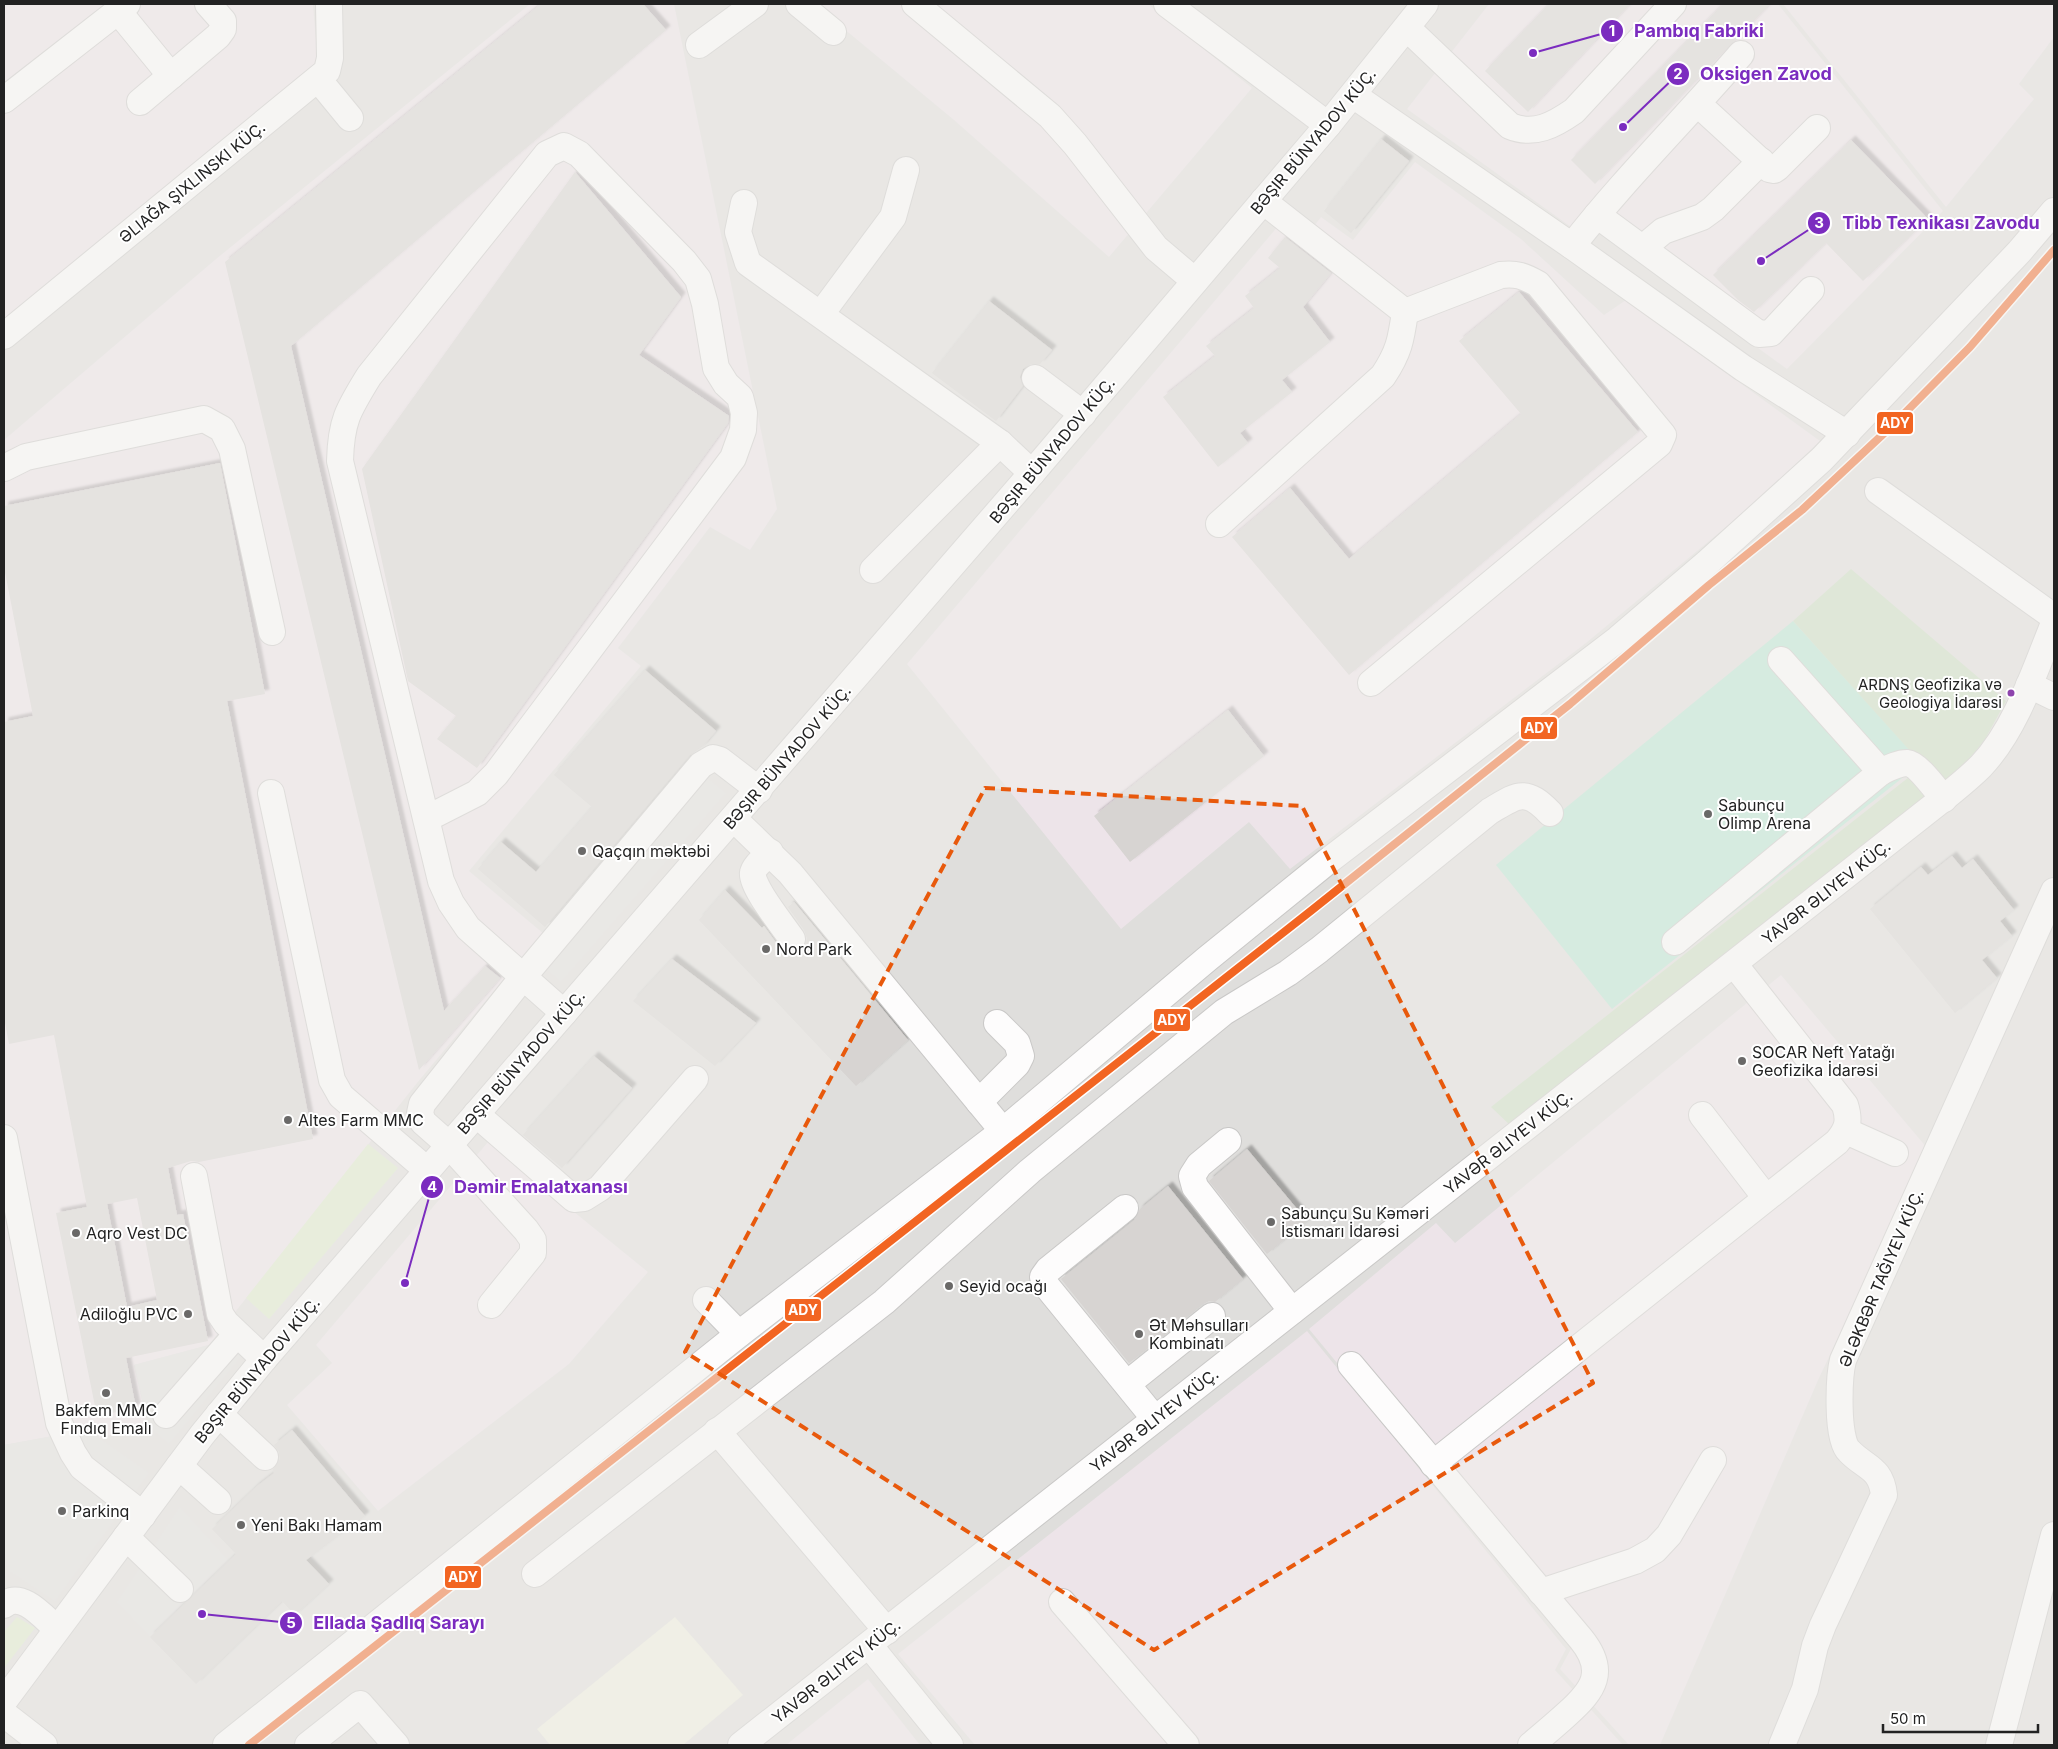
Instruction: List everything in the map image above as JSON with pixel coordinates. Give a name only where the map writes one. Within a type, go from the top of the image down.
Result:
[{"type":"street","points":[[140,102],[218,36],[223,29],[223,21],[208,4]]},
{"type":"street","points":[[4,336],[327,71],[330,58],[329,4]]},
{"type":"street","points":[[699,45],[755,4]]},
{"type":"street","points":[[799,4],[833,32]]},
{"type":"street","points":[[915,4],[1050,116],[1156,248],[1195,281]]},
{"type":"street","points":[[1167,4],[1328,125]]},
{"type":"street","name":"BƏŞIR BÜNYADOV KÜÇ.","points":[[4,1701],[179,1466],[264,1359],[734,820],[1083,414],[1328,125],[1425,4]]},
{"type":"street","points":[[1407,28],[1510,126],[1522,131],[1556,123],[1574,110],[1673,4]]},
{"type":"street","points":[[4,100],[122,7],[171,76]]},
{"type":"street","points":[[1572,246],[1596,215],[1698,104],[1740,54]]},
{"type":"street","points":[[318,79],[350,118]]},
{"type":"street","points":[[1353,95],[1572,246],[1743,368],[1847,434]]},
{"type":"street","points":[[1698,104],[1769,169],[1774,170],[1816,128]]},
{"type":"street","points":[[426,819],[477,793],[496,774],[732,458],[743,430],[744,414],[740,397],[726,384],[716,368],[706,304],[698,279],[684,261],[579,154],[564,146],[548,154],[369,376],[349,409],[341,435],[340,461],[426,819],[441,881],[451,903],[468,928],[564,1013]]},
{"type":"street","points":[[1643,248],[1663,231],[1702,217],[1713,209],[1761,161]]},
{"type":"street","points":[[821,314],[893,217],[906,170]]},
{"type":"street","points":[[1263,200],[1404,312]]},
{"type":"street","points":[[744,203],[738,232],[748,263],[1000,443],[1032,473]]},
{"type":"street","points":[[226,1745],[739,1334],[1003,1131],[1207,959],[1328,861],[1618,639],[1794,485],[1847,434],[2012,259],[2054,211]]},
{"type":"street","points":[[1596,215],[1760,334],[1772,333],[1811,290]]},
{"type":"street","points":[[1371,683],[1659,444],[1663,435],[1538,284],[1525,276],[1516,274],[1501,275],[1404,312]]},
{"type":"street","points":[[1219,524],[1383,376],[1394,359],[1400,342],[1404,312]]},
{"type":"street","points":[[1035,378],[1083,414]]},
{"type":"street","points":[[4,468],[26,457],[204,419],[222,429],[232,449],[272,632]]},
{"type":"street","points":[[873,570],[1000,443]]},
{"type":"street","points":[[1878,491],[2054,617]]},
{"type":"street","name":"YAVƏR ƏLIYEV KÜÇ.","points":[[741,1745],[1944,799],[1981,766],[2002,738],[2029,685],[2054,624]]},
{"type":"street","points":[[1781,660],[1881,772]]},
{"type":"street","points":[[2029,685],[2054,697]]},
{"type":"street","points":[[491,1305],[532,1253],[533,1240],[449,1145],[423,1122],[420,1113],[422,1104],[523,977],[690,778],[708,760],[713,758],[720,760],[759,790]]},
{"type":"street","points":[[1675,942],[1881,772],[1897,764],[1908,763],[1916,766],[1944,799]]},
{"type":"street","points":[[271,793],[332,1080],[341,1096],[427,1170]]},
{"type":"street","points":[[535,1574],[884,1302],[1030,1171],[1224,1012],[1288,973],[1319,950],[1490,811],[1512,798],[1524,796],[1537,799],[1550,812]]},
{"type":"street","points":[[734,820],[770,852],[790,873],[1003,1131]]},
{"type":"street","points":[[770,852],[753,871],[752,878],[792,939]]},
{"type":"street","points":[[1782,1745],[1805,1689],[1815,1646],[1884,1495],[1882,1483],[1876,1472],[1848,1451],[1843,1442],[1840,1427],[1840,1372],[1843,1360],[2054,891]]},
{"type":"street","points":[[1432,1464],[1837,1142],[1846,1131],[1849,1119],[1845,1105],[1734,964]]},
{"type":"street","points":[[979,1102],[1017,1064],[1021,1056],[1017,1043],[997,1023]]},
{"type":"street","points":[[476,1114],[574,1199],[584,1198],[600,1188],[695,1079]]},
{"type":"street","points":[[1702,1115],[1766,1198]]},
{"type":"street","points":[[1846,1131],[1895,1153]]},
{"type":"street","points":[[4,1138],[59,1422],[73,1453],[82,1467],[143,1515]]},
{"type":"street","points":[[1228,1141],[1199,1165],[1192,1176],[1195,1188],[1292,1311]]},
{"type":"street","points":[[194,1176],[216,1302],[220,1314],[226,1323],[264,1359]]},
{"type":"street","points":[[1125,1208],[1048,1270],[1043,1277],[1045,1284],[1155,1419]]},
{"type":"street","points":[[706,1300],[739,1334]]},
{"type":"street","points":[[1127,1384],[1212,1316]]},
{"type":"street","points":[[166,1415],[237,1334]]},
{"type":"street","points":[[1351,1365],[1432,1464],[1589,1649],[1596,1671],[1594,1684],[1582,1701],[1531,1745]]},
{"type":"street","points":[[219,1414],[265,1457]]},
{"type":"street","points":[[717,1431],[878,1638],[950,1745]]},
{"type":"street","points":[[1541,1592],[1635,1561],[1655,1550],[1669,1535],[1713,1460]]},
{"type":"street","points":[[179,1466],[218,1501]]},
{"type":"street","points":[[1998,1745],[2054,1535]]},
{"type":"street","points":[[126,1537],[180,1589]]},
{"type":"street","points":[[4,1605],[14,1600],[22,1601],[57,1630]]},
{"type":"street","points":[[1062,1602],[1186,1745]]},
{"type":"street","points":[[308,1745],[360,1704],[396,1745]]},
{"type":"street","points":[[4,1714],[44,1745]]},
{"type":"highlighted area","points":[[985,788],[1302,806],[1593,1383],[1154,1650],[685,1352]]},
{"type":"shaded area","points":[[4,4],[2054,4],[2054,1745],[4,1745]]},
{"type":"shaded area","points":[[4,4],[313,4],[318,64],[4,321]]},
{"type":"shaded area","points":[[530,4],[674,4],[777,509],[750,550],[710,527],[618,648],[641,666],[469,871],[544,934],[513,968],[417,1083],[209,1345],[134,1365],[148,1426],[99,1438],[95,1425],[64,1434],[4,1445],[4,440],[216,259]]},
{"type":"shaded area","points":[[814,4],[1148,4],[1252,88],[1109,257],[954,120]]},
{"type":"shaded area","points":[[1489,4],[1778,4],[1943,211],[1787,369],[1579,218],[1571,227],[1407,109]]},
{"type":"shaded area","points":[[1783,4],[2054,4],[2054,37],[2019,84],[2034,99],[1946,207]]},
{"type":"shaded area","points":[[1415,162],[1521,239],[1604,315],[1626,300],[1820,441],[1749,508],[1586,643],[1290,869],[1249,822],[1121,929],[907,664],[1279,225],[1301,243],[1321,217],[1353,240]]},
{"type":"shaded area","points":[[697,770],[726,793],[561,982],[537,961]]},
{"type":"shaded area","name":"SOCAR Neft Yatağı Geofizika İdarəsi","points":[[1781,975],[1928,1149],[1819,1378],[1660,1745],[1629,1745],[1560,1669],[1572,1647],[1309,1329],[1436,1223],[1455,1243]]},
{"type":"shaded area","points":[[488,1142],[648,1272],[569,1364],[378,1511],[287,1405],[332,1363],[316,1345]]},
{"type":"shaded area","points":[[226,1323],[250,1346],[169,1444],[148,1426],[134,1365],[209,1345]]},
{"type":"shaded area","points":[[1307,1331],[1566,1649],[1555,1670],[1623,1745],[975,1745],[898,1654]]},
{"type":"shaded area","name":"Parkinq","points":[[95,1425],[99,1438],[149,1473],[55,1601],[8,1570],[4,1549],[4,1445],[64,1434]]},
{"type":"shaded area","name":"Parkinq","points":[[180,1507],[229,1561],[150,1637],[117,1602]]},
{"type":"shaded area","points":[[868,1679],[920,1745],[786,1745]]},
{"type":"green space","points":[[1851,569],[2006,701],[1984,741],[1954,777],[1512,1127],[1491,1107],[1923,766],[1793,621]]},
{"type":"green space","name":"Sabunçu Olimp Arena","points":[[1793,621],[1921,763],[1612,1009],[1496,865]]},
{"type":"green space","points":[[368,1144],[398,1168],[269,1319],[246,1298]]},
{"type":"green space","points":[[17,1617],[35,1628],[4,1668],[4,1632]]},
{"type":"green space","points":[[675,1617],[743,1695],[683,1745],[550,1745],[537,1729]]},
{"type":"building","points":[[541,4],[643,4],[666,30],[291,346],[444,1011],[485,966],[500,978],[419,1070],[225,262]]},
{"type":"building","points":[[1549,4],[1630,4],[1528,112],[1485,71]]},
{"type":"building","points":[[1723,4],[1770,4],[1595,184],[1571,160]]},
{"type":"building","points":[[1381,139],[1409,161],[1351,233],[1324,211]]},
{"type":"building","points":[[1851,140],[1928,219],[1863,281],[1826,243],[1754,312],[1738,300],[1713,275]]},
{"type":"building","points":[[575,172],[681,297],[639,355],[729,416],[728,423],[477,768],[437,739],[456,716],[408,681],[362,469]]},
{"type":"building","points":[[1285,237],[1331,273],[1303,307],[1330,342],[1282,380],[1292,392],[1240,433],[1248,443],[1218,467],[1163,397],[1215,356],[1206,346],[1254,308],[1245,296],[1280,268],[1268,258]]},
{"type":"building","points":[[1519,292],[1638,432],[1349,675],[1232,537],[1290,488],[1349,559],[1521,414],[1459,341]]},
{"type":"building","points":[[989,301],[1052,350],[1040,364],[1030,364],[1023,369],[1020,377],[1023,386],[996,421],[932,373]]},
{"type":"building","points":[[220,463],[265,694],[227,701],[313,1139],[199,1162],[191,1161],[168,1168],[177,1215],[183,1214],[208,1341],[126,1358],[136,1408],[97,1416],[56,1213],[87,1207],[54,1035],[9,1044],[4,1017],[4,722],[33,716],[4,567],[4,506]],"holes":[[[137,1198],[157,1300],[127,1307],[107,1204]]]},
{"type":"building","points":[[645,670],[716,731],[703,746],[690,755],[545,927],[478,869],[501,842],[536,872],[592,807],[554,775]]},
{"type":"building","points":[[1228,710],[1264,756],[1130,862],[1094,816]]},
{"type":"building","points":[[1952,856],[1962,868],[1973,859],[2014,910],[2000,921],[2012,936],[1982,960],[1997,978],[1955,1013],[1870,909],[1921,867],[1928,875]]},
{"type":"building","points":[[725,890],[762,928],[764,926],[780,948],[786,953],[793,954],[801,951],[806,945],[807,938],[804,930],[788,907],[794,902],[908,1040],[856,1086],[699,920]]},
{"type":"building","points":[[672,959],[756,1023],[715,1066],[633,1001]]},
{"type":"building","points":[[594,1056],[632,1088],[562,1168],[523,1135]]},
{"type":"building","points":[[1247,1149],[1307,1221],[1267,1254],[1209,1181]]},
{"type":"building","points":[[1168,1186],[1243,1279],[1215,1302],[1209,1301],[1203,1304],[1129,1363],[1061,1279],[1134,1220],[1140,1209]]},
{"type":"building","points":[[292,1430],[365,1516],[306,1560],[329,1584],[295,1615],[282,1601],[196,1684],[150,1637],[236,1554],[212,1529],[257,1486],[274,1473],[273,1469],[280,1460],[279,1452],[274,1445]]},
{"type":"transit line","name":"ADY","points":[[249,1745],[1312,910],[1570,704],[1709,585],[1802,510],[1895,423],[1970,347],[2054,250]]},
{"type":"place","name":"Pambıq Fabriki","points":[[1533,53]]},
{"type":"place","name":"Oksigen Zavod","points":[[1623,127]]},
{"type":"place","name":"Tibb Texnikası Zavodu","points":[[1761,261]]},
{"type":"place","name":"ARDNŞ Geofizika vә Geologiya İdarәsi","points":[[2011,693]]},
{"type":"place","name":"Sabunçu Olimp Arena","points":[[1708,814]]},
{"type":"place","name":"Qaçqın məktəbi","points":[[582,851]]},
{"type":"place","name":"Nord Park","points":[[766,949]]},
{"type":"place","name":"SOCAR Neft Yatağı Geofizika İdarəsi","points":[[1742,1061]]},
{"type":"place","name":"Altes Farm MMC","points":[[288,1120]]},
{"type":"place","name":"Sabunçu Su Kəməri İstismarı İdarəsi","points":[[1271,1222]]},
{"type":"place","name":"Aqro Vest DC","points":[[76,1233]]},
{"type":"place","name":"Dəmir Emalatxanası","points":[[405,1283]]},
{"type":"place","name":"Seyid ocağı","points":[[949,1286]]},
{"type":"place","name":"Adiloğlu PVC","points":[[188,1314]]},
{"type":"place","name":"Ət Məhsulları Kombinatı","points":[[1139,1334]]},
{"type":"place","name":"Bakfem MMC Fındıq Emalı","points":[[106,1393]]},
{"type":"place","name":"Parkinq","points":[[62,1511]]},
{"type":"place","name":"Yeni Bakı Hamam","points":[[241,1525]]},
{"type":"place","name":"Ellada Şadlıq Sarayı","points":[[202,1614]]}]
